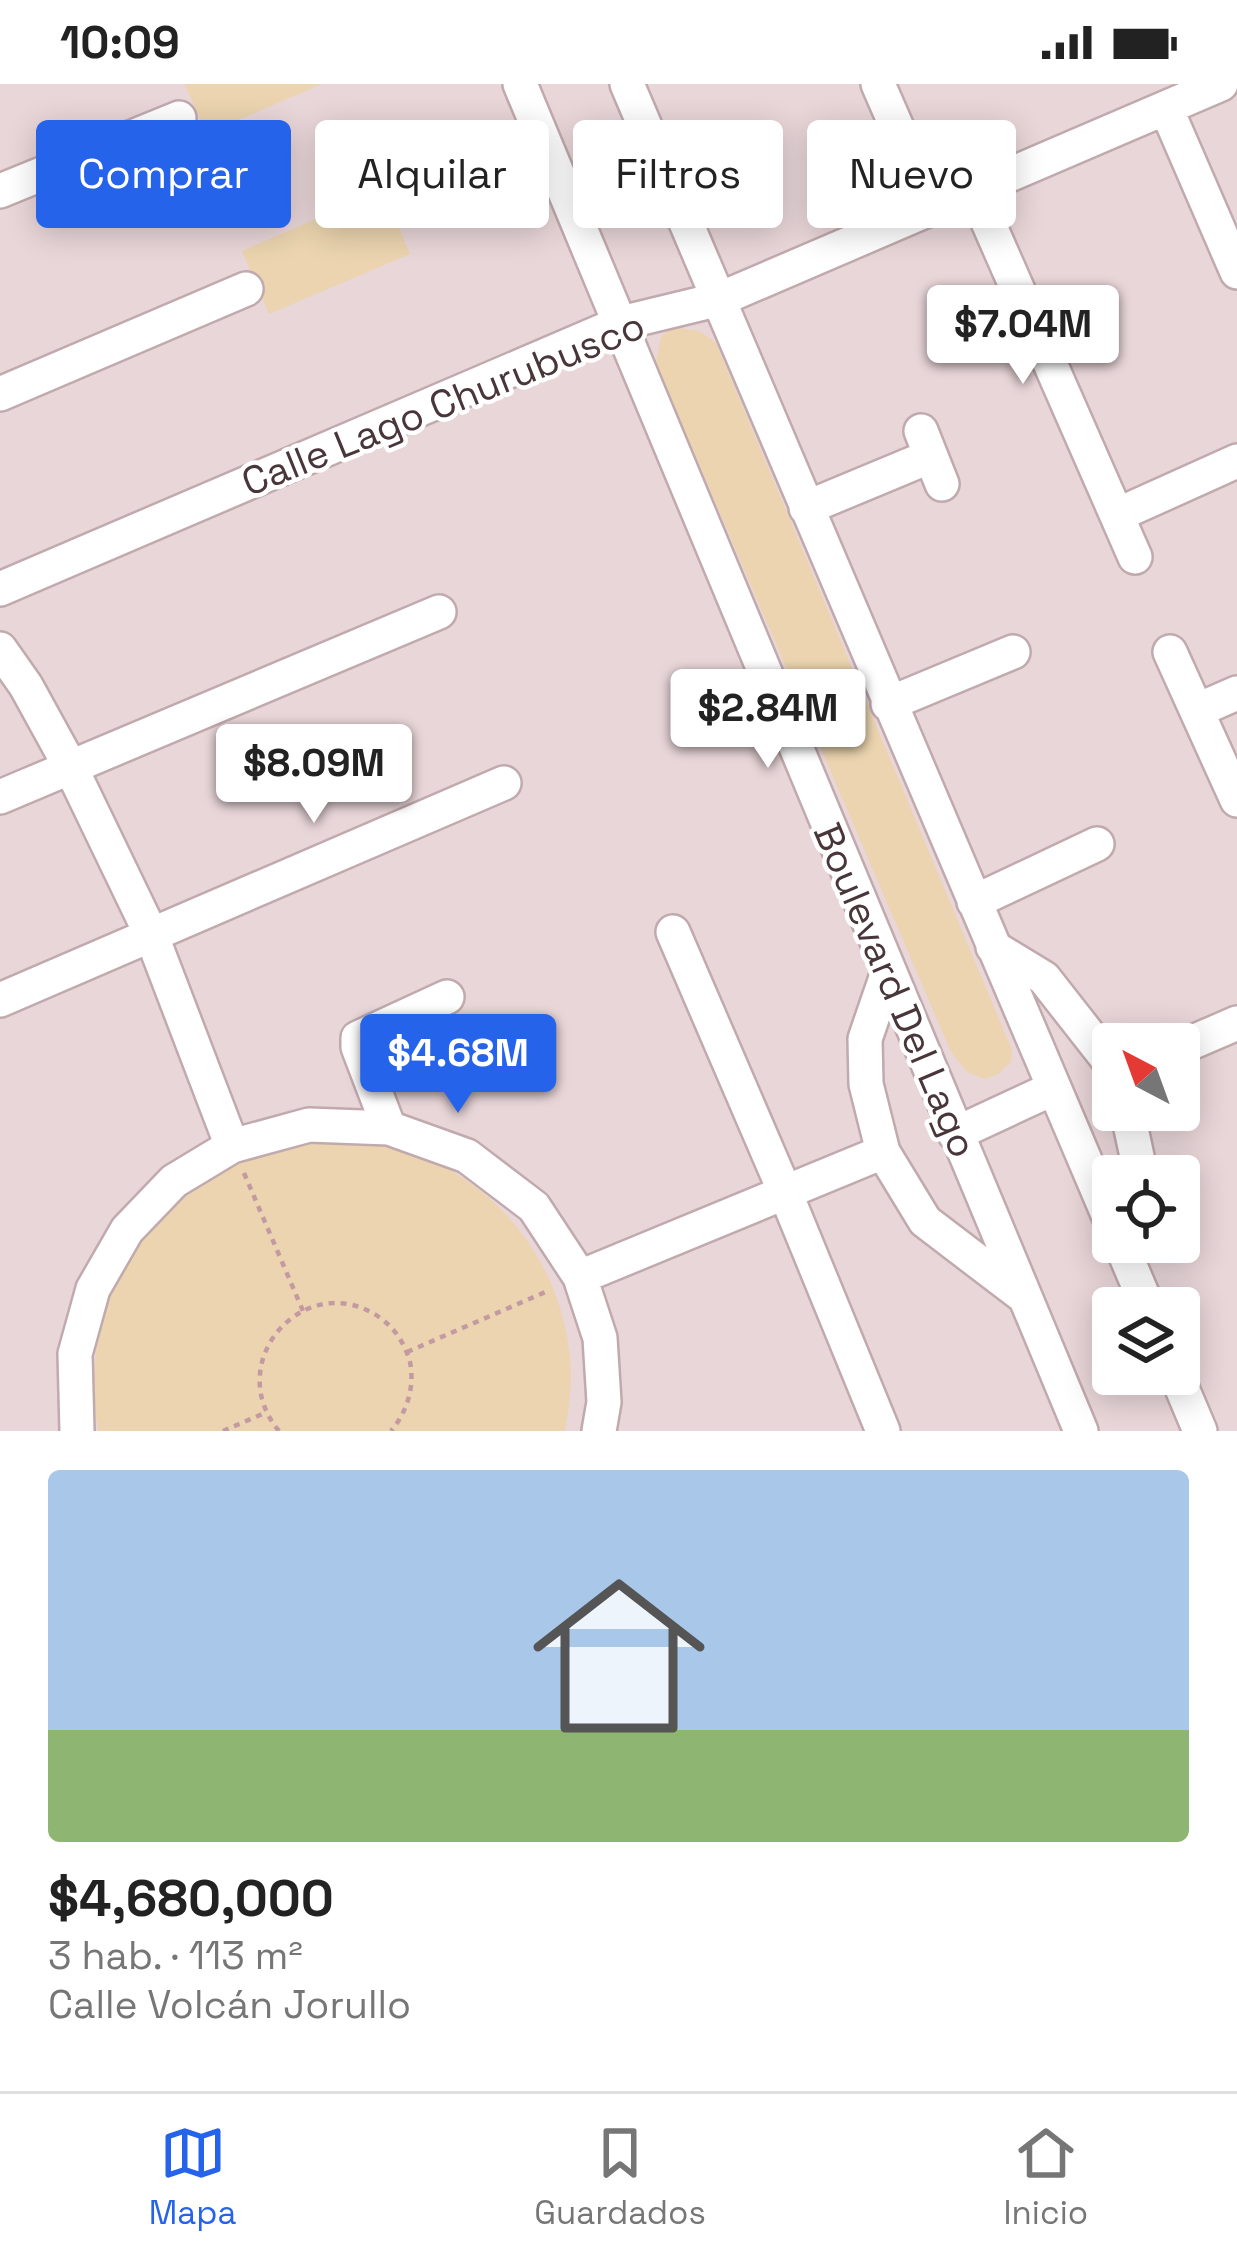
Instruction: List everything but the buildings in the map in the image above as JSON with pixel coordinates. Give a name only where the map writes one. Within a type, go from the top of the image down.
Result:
[{"type":"street","name":"Boulevard Del Lago","points":[[520,84],[1081,1431]]},
{"type":"street","points":[[627,84],[1092,1177]]},
{"type":"street","points":[[878,84],[894,120]]},
{"type":"street","name":"Calle Lago Churubusco","points":[[1016,172],[1221,84]]},
{"type":"street","points":[[1166,108],[1237,272]]},
{"type":"street","points":[[0,191],[179,118]]},
{"type":"street","name":"Calle Lago Churubusco","points":[[0,589],[621,323],[720,299],[885,228]]},
{"type":"street","points":[[991,228],[1136,557]]},
{"type":"street","points":[[0,394],[246,289]]},
{"type":"street","points":[[806,508],[931,457]]},
{"type":"street","points":[[1117,515],[1237,461]]},
{"type":"street","points":[[0,797],[439,613]]},
{"type":"street","points":[[0,649],[71,768],[151,934],[232,1146]]},
{"type":"street","points":[[889,704],[1013,652]]},
{"type":"street","points":[[1170,652],[1237,800]]},
{"type":"street","points":[[1198,710],[1237,693]]},
{"type":"street","points":[[0,1000],[504,783]]},
{"type":"street","points":[[974,902],[1096,842]]},
{"type":"street","points":[[673,932],[883,1431]]},
{"type":"street","points":[[993,946],[1043,978],[1092,1040]]},
{"type":"street","points":[[888,973],[865,1039],[866,1084],[883,1152],[925,1221],[1025,1297]]},
{"type":"street","points":[[389,1128],[358,1037],[447,997]]},
{"type":"street","points":[[1200,1039],[1237,1023]]},
{"type":"street","points":[[956,1134],[1054,1088]]},
{"type":"street","points":[[77,1431],[76,1354],[93,1289],[127,1230],[174,1181],[232,1146],[309,1126],[389,1128],[467,1156],[533,1207],[580,1277],[600,1338],[604,1402],[599,1431]]},
{"type":"street","points":[[580,1277],[883,1152]]},
{"type":"street","points":[[1185,1395],[1200,1431]]},
{"type":"path","points":[[232,1146],[304,1311]]},
{"type":"path","points":[[407,1352],[580,1277]]},
{"type":"path","points":[[279,1431],[260,1394],[262,1359],[280,1327],[304,1311],[332,1304],[370,1311],[386,1322],[407,1352],[411,1388],[407,1406],[391,1431]]},
{"type":"path","points":[[223,1431],[267,1412]]},
{"type":"shaded area","points":[[0,84],[1237,84],[1237,1431],[0,1431]]},
{"type":"shaded area","points":[[185,84],[322,84],[238,120],[200,120]]},
{"type":"shaded area","points":[[315,219],[315,228],[399,228],[410,254],[269,314],[242,251]]},
{"type":"shaded area","points":[[672,327],[700,331],[716,343],[1012,1050],[1011,1062],[998,1074],[985,1079],[967,1072],[951,1052],[656,364],[661,337]]},
{"type":"shaded area","points":[[328,1139],[384,1145],[427,1159],[460,1176],[514,1224],[536,1254],[564,1321],[571,1377],[565,1431],[98,1431],[95,1373],[102,1320],[119,1273],[145,1231],[179,1196],[222,1169],[272,1149]]}]
